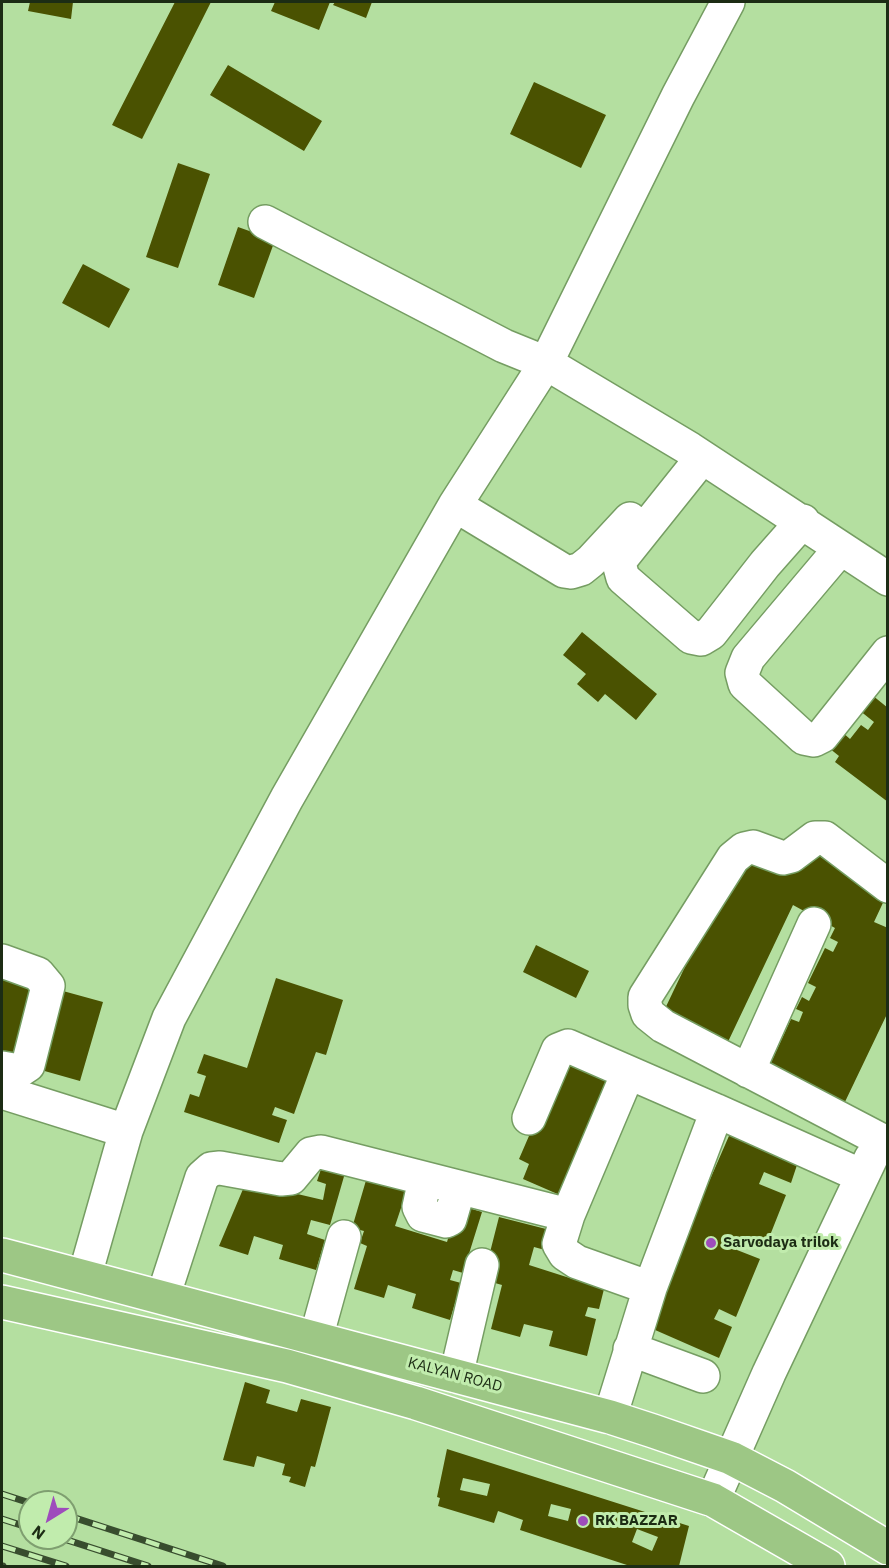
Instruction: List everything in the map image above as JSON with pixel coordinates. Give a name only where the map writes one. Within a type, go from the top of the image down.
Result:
[{"type":"main road","name":"KALYAN ROAD","points":[[2,1255],[85,1275],[610,1417],[654,1431],[731,1458],[785,1486],[888,1548]]},
{"type":"main road","points":[[2,1302],[287,1366],[416,1402],[713,1500],[828,1566]]},
{"type":"main road","points":[[641,1476],[654,1431]]},
{"type":"street","points":[[85,1275],[126,1131],[169,1018],[287,798],[455,505],[546,363],[678,96],[728,2]]},
{"type":"street","points":[[265,222],[504,346],[546,363],[803,521],[840,549],[888,579]]},
{"type":"street","points":[[455,505],[564,571],[572,572],[581,569],[591,561],[696,454]]},
{"type":"street","points":[[696,454],[621,559],[620,567],[623,578],[691,637],[701,639],[711,633],[765,564],[803,521]]},
{"type":"street","points":[[840,549],[748,658],[742,673],[745,684],[804,738],[814,740],[822,736],[888,653]]},
{"type":"street","points":[[713,1500],[883,1132],[748,1071],[654,1020],[645,1005],[645,997],[733,858],[744,849],[753,847],[783,858],[791,856],[815,838],[825,838],[888,886]]},
{"type":"street","points":[[748,1071],[814,924]]},
{"type":"street","points":[[2,961],[38,974],[48,986],[28,1065],[19,1071],[2,1068]]},
{"type":"street","points":[[529,1118],[560,1048],[568,1046],[862,1176]]},
{"type":"street","points":[[628,1073],[568,1215],[559,1244],[565,1254],[576,1262],[650,1288]]},
{"type":"street","points":[[2,1092],[126,1131]]},
{"type":"street","points":[[610,1417],[650,1288],[717,1111]]},
{"type":"street","points":[[163,1297],[197,1186],[202,1177],[211,1169],[220,1168],[281,1179],[291,1178],[311,1154],[321,1152],[568,1215]]},
{"type":"street","points":[[316,1338],[344,1237]]},
{"type":"street","points":[[456,1376],[482,1265]]},
{"type":"street","points":[[630,1349],[703,1376]]},
{"type":"building","points":[[30,2],[73,2],[71,19],[28,11]]},
{"type":"building","points":[[175,2],[211,2],[142,139],[112,125]]},
{"type":"building","points":[[275,2],[330,2],[319,30],[271,11]]},
{"type":"building","points":[[335,2],[372,2],[366,18],[333,5]]},
{"type":"building","points":[[228,65],[322,121],[304,151],[210,95]]},
{"type":"building","points":[[534,82],[606,115],[581,168],[510,134]]},
{"type":"building","points":[[178,163],[210,174],[178,268],[146,257]]},
{"type":"building","points":[[238,227],[275,240],[254,298],[218,285]]},
{"type":"building","points":[[83,264],[130,289],[109,328],[62,303]]},
{"type":"building","points":[[582,632],[657,694],[636,720],[605,694],[598,702],[577,684],[586,674],[563,655]]},
{"type":"building","points":[[872,695],[888,708],[888,802],[835,762],[839,756],[829,748],[842,732],[850,739],[861,725],[868,730],[874,722],[859,710]]},
{"type":"building","points":[[809,851],[888,892],[874,922],[888,928],[888,1012],[843,1106],[768,1069],[791,1019],[799,1022],[803,1012],[796,1009],[802,997],[809,1001],[816,987],[808,983],[825,948],[833,952],[838,942],[830,938],[835,928],[793,905],[726,1046],[662,1015],[734,864],[746,870],[755,853],[796,873]]},
{"type":"building","points":[[536,945],[589,971],[576,998],[523,972]]},
{"type":"building","points":[[2,977],[42,988],[21,1062],[2,1057]]},
{"type":"building","points":[[276,978],[343,1000],[326,1055],[316,1052],[294,1114],[275,1107],[272,1115],[287,1120],[279,1143],[184,1112],[190,1094],[199,1097],[206,1076],[197,1073],[204,1054],[247,1068]]},
{"type":"building","points":[[63,991],[103,1002],[80,1081],[41,1070]]},
{"type":"building","points":[[561,1062],[617,1086],[569,1199],[523,1179],[529,1164],[519,1159]]},
{"type":"building","name":"Sarvodaya trilok","points":[[732,1129],[800,1156],[791,1183],[764,1172],[759,1184],[786,1195],[765,1248],[742,1239],[737,1250],[760,1259],[736,1317],[719,1309],[714,1319],[732,1327],[719,1358],[646,1326]]},
{"type":"building","points":[[322,1166],[345,1173],[330,1225],[311,1220],[307,1234],[325,1240],[316,1270],[279,1259],[283,1245],[254,1236],[248,1255],[219,1246],[246,1182],[323,1200],[326,1184],[317,1181]]},
{"type":"building","points":[[367,1177],[418,1193],[412,1212],[401,1208],[395,1226],[447,1242],[458,1205],[482,1212],[463,1273],[453,1270],[450,1280],[461,1283],[450,1320],[412,1308],[416,1294],[388,1285],[384,1298],[354,1289],[367,1246],[360,1243],[364,1231],[352,1228]]},
{"type":"building","points":[[499,1217],[550,1230],[545,1250],[534,1247],[529,1265],[604,1289],[599,1309],[588,1307],[585,1316],[596,1319],[587,1356],[549,1346],[553,1331],[524,1324],[520,1337],[491,1329],[502,1285],[495,1283],[498,1271],[486,1268]]},
{"type":"building","points":[[245,1382],[270,1390],[266,1403],[297,1412],[301,1399],[331,1407],[315,1467],[311,1466],[305,1487],[289,1482],[291,1477],[282,1475],[285,1464],[257,1456],[254,1467],[223,1460]]},
{"type":"building","points":[[447,1449],[689,1526],[679,1566],[630,1566],[520,1530],[523,1520],[498,1511],[494,1523],[438,1506],[440,1498],[437,1497]],"holes":[[[463,1478],[490,1484],[487,1496],[460,1490]],[[551,1504],[571,1509],[568,1521],[548,1516]],[[637,1529],[658,1537],[652,1551],[632,1542]]]},
{"type":"railway","points":[[2,1494],[18,1499]]},
{"type":"railway","points":[[2,1519],[18,1524]]},
{"type":"railway","points":[[78,1519],[223,1566]]},
{"type":"railway","points":[[78,1543],[148,1566]]},
{"type":"railway","points":[[2,1546],[66,1566]]},
{"type":"place","name":"Sarvodaya trilok","points":[[711,1243]]},
{"type":"place","name":"RK BAZZAR","points":[[583,1521]]}]
